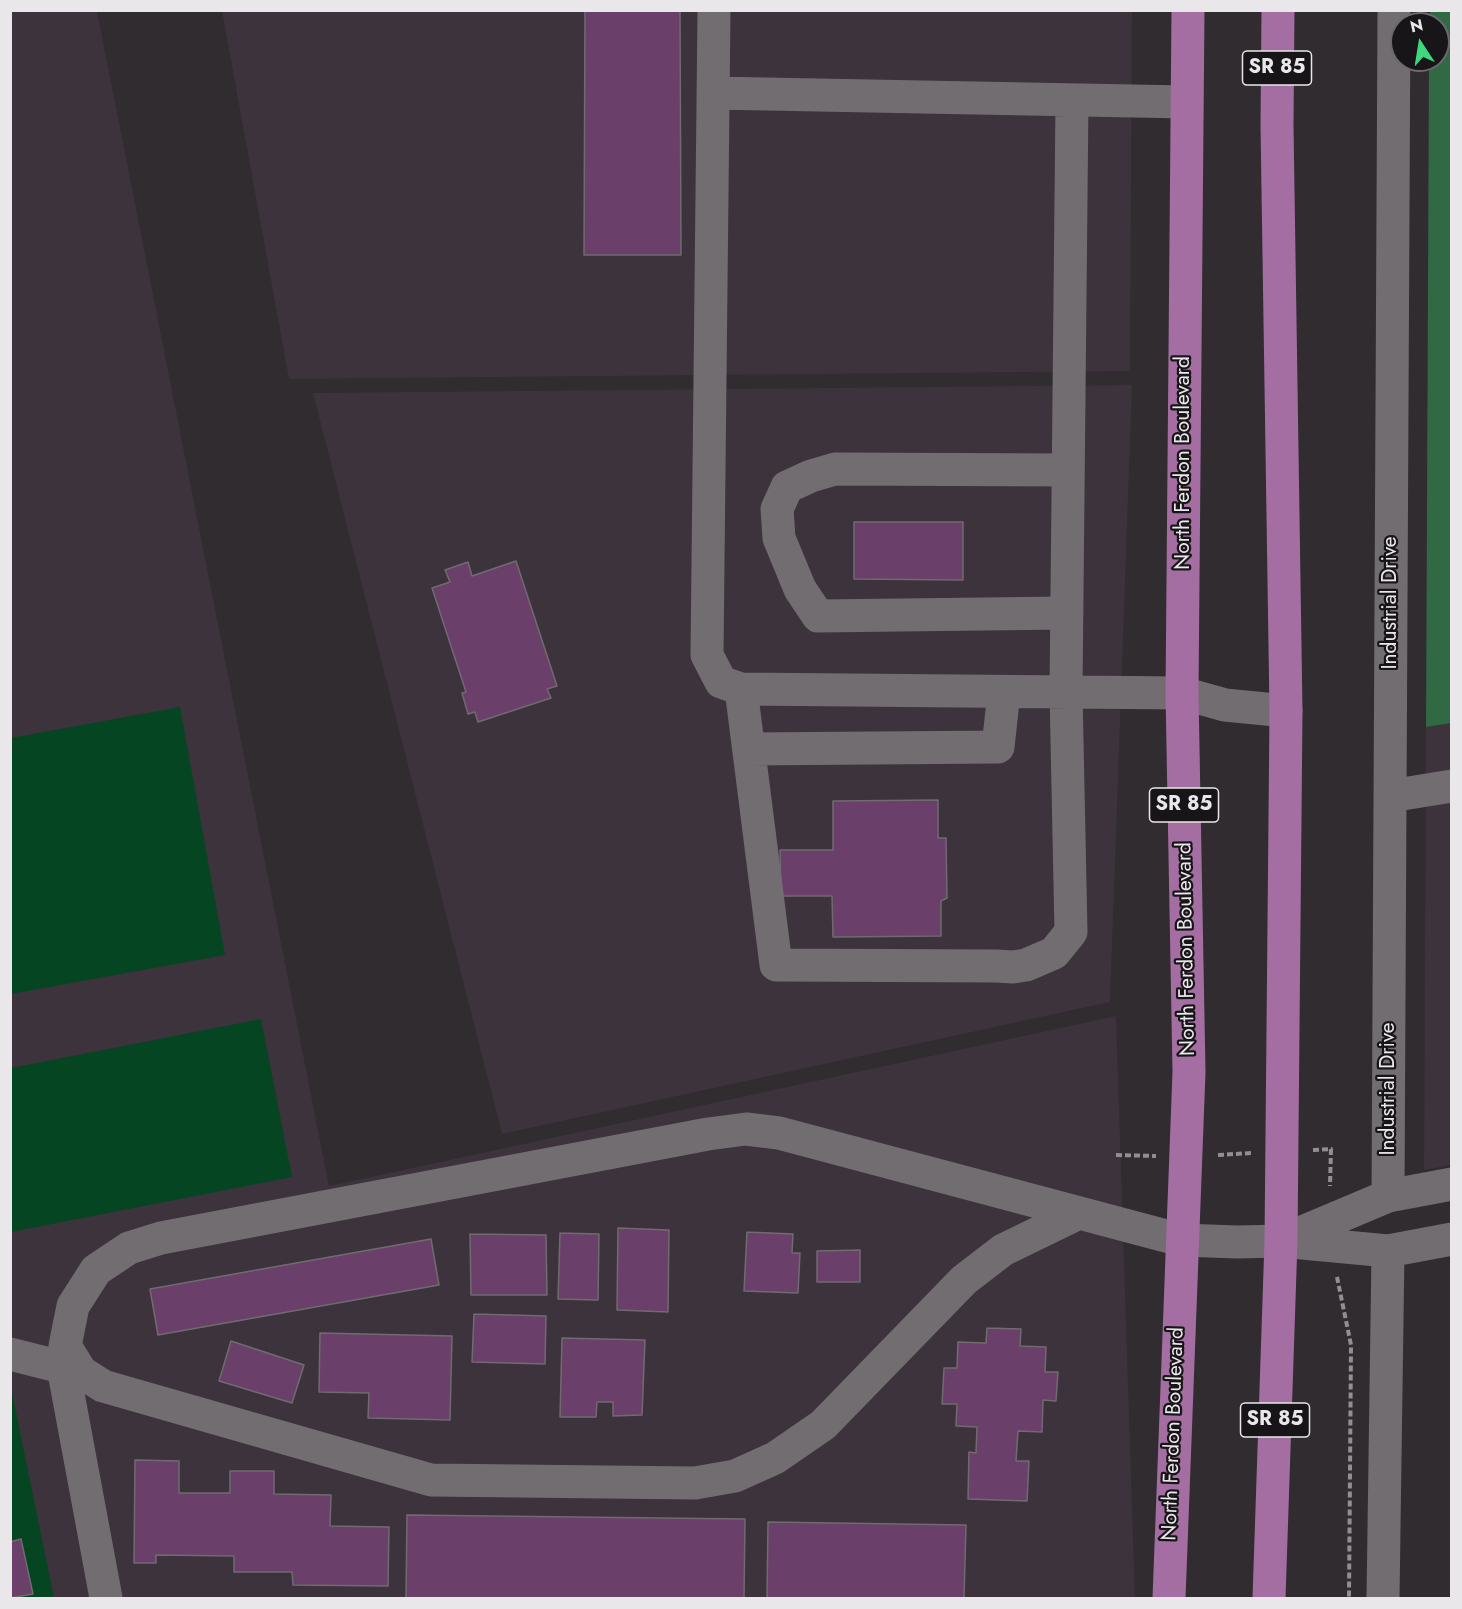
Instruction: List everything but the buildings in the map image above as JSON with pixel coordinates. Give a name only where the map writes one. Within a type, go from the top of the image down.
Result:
[{"type":"main road","name":"North Ferdon Boulevard","points":[[1169,1599],[1189,1072],[1182,693],[1188,10]]},
{"type":"main road","name":"SR 85","points":[[1269,1599],[1281,1241],[1286,711],[1277,125],[1278,10]]},
{"type":"street","points":[[714,10],[707,655],[721,682],[741,689],[1182,693],[1226,705],[1286,711]]},
{"type":"street","name":"Industrial Drive","points":[[1388,1196],[1394,10]]},
{"type":"street","points":[[713,93],[1186,102]]},
{"type":"street","points":[[741,689],[776,965],[1013,967],[1026,965],[1054,953],[1071,932],[1066,692],[1072,100]]},
{"type":"street","points":[[1067,613],[818,616],[800,589],[779,538],[777,509],[787,487],[811,476],[835,469],[1068,470]]},
{"type":"street","points":[[749,749],[998,747],[1004,692]]},
{"type":"street","points":[[1390,796],[1452,786]]},
{"type":"street","points":[[106,1599],[72,1369],[64,1346],[73,1306],[96,1270],[129,1248],[161,1238],[708,1134],[746,1129],[779,1133],[1181,1240],[1281,1241],[1330,1233],[1388,1196],[1452,1184]]},
{"type":"street","points":[[10,1354],[72,1369],[103,1386],[431,1480],[469,1482],[705,1481],[735,1476],[775,1458],[823,1425],[964,1280],[1003,1250],[1077,1214]]},
{"type":"street","points":[[1330,1233],[1388,1251],[1452,1239]]},
{"type":"street","points":[[1383,1599],[1388,1251]]},
{"type":"path","points":[[1116,1155],[1185,1156],[1332,1149],[1330,1233],[1352,1345],[1349,1599]]},
{"type":"shaded area","points":[[11,11],[97,11],[329,1186],[1116,1016],[1135,1598],[11,1598]]},
{"type":"shaded area","points":[[222,11],[1132,11],[1130,371],[289,379]]},
{"type":"shaded area","points":[[1132,385],[1110,1002],[502,1134],[313,393]]},
{"type":"shaded area","points":[[1451,723],[1451,1165],[1424,1170],[1426,727]]},
{"type":"green space","points":[[1451,10],[1452,723],[1426,727],[1429,72],[1450,72],[1450,12],[1430,11]]},
{"type":"green space","points":[[180,707],[225,955],[11,994],[11,738]]},
{"type":"green space","points":[[261,1019],[292,1177],[11,1232],[11,1068]]},
{"type":"green space","points":[[11,1388],[54,1598],[11,1598]]}]
